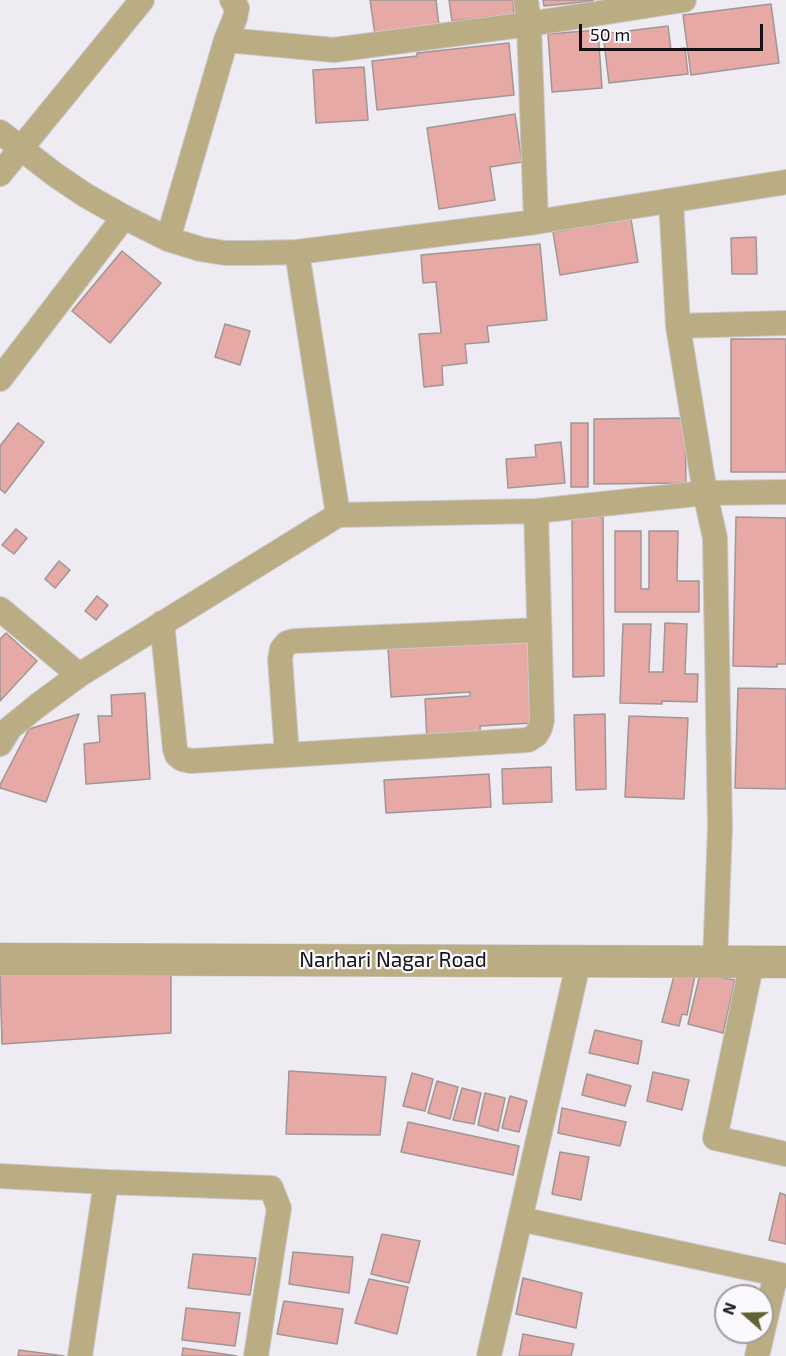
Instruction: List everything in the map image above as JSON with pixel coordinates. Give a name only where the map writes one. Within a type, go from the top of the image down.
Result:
[{"type":"street","points":[[0,174],[142,0]]},
{"type":"street","points":[[168,239],[226,40],[235,18],[237,8],[232,0]]},
{"type":"street","points":[[526,0],[529,24],[536,222]]},
{"type":"street","points":[[226,40],[334,50],[529,24],[684,0]]},
{"type":"street","points":[[0,132],[54,174],[124,217],[168,239],[200,249],[225,253],[297,252],[536,222],[786,182]]},
{"type":"street","points":[[671,201],[678,326],[705,493],[715,538],[720,827],[715,962]]},
{"type":"street","points":[[0,379],[124,217]]},
{"type":"street","points":[[297,252],[338,515]]},
{"type":"street","points":[[678,326],[786,323]]},
{"type":"street","points":[[0,744],[10,728],[79,675],[338,515],[536,511],[705,493],[786,492]]},
{"type":"street","points":[[162,623],[175,748],[177,755],[182,759],[191,761],[528,740],[536,735],[542,720],[536,511]]},
{"type":"street","points":[[0,609],[79,675]]},
{"type":"street","points":[[288,754],[280,659],[282,649],[287,643],[539,630]]},
{"type":"street","name":"Narhari Nagar Road","points":[[0,959],[786,962]]},
{"type":"street","points":[[489,1356],[579,960]]},
{"type":"street","points":[[752,962],[716,1138],[786,1154]]},
{"type":"street","points":[[0,1176],[271,1188],[279,1208],[256,1356]]},
{"type":"street","points":[[80,1356],[106,1182]]},
{"type":"street","points":[[520,1219],[781,1275],[757,1356]]},
{"type":"building","points":[[370,0],[436,0],[439,26],[375,35]]},
{"type":"building","points":[[449,0],[513,0],[514,14],[452,21]]},
{"type":"building","points":[[543,0],[593,0],[593,1],[544,6]]},
{"type":"building","points":[[771,4],[779,63],[691,75],[683,15]]},
{"type":"building","points":[[668,26],[671,50],[685,48],[688,74],[609,83],[603,34]]},
{"type":"building","points":[[598,30],[602,88],[552,92],[548,34]]},
{"type":"building","points":[[509,43],[514,95],[377,110],[372,61],[417,56],[417,53]]},
{"type":"building","points":[[364,67],[368,120],[316,123],[313,70]]},
{"type":"building","points":[[515,114],[522,162],[490,167],[495,200],[439,209],[427,128]]},
{"type":"building","points":[[631,219],[638,262],[560,275],[553,232]]},
{"type":"building","points":[[756,237],[757,274],[732,274],[731,238]]},
{"type":"building","points":[[540,244],[547,320],[487,326],[489,342],[465,344],[467,363],[442,366],[443,385],[424,387],[419,334],[441,333],[436,282],[423,283],[421,255]]},
{"type":"building","points":[[122,251],[161,283],[110,343],[72,311]]},
{"type":"building","points":[[225,324],[250,331],[240,365],[215,357]]},
{"type":"building","points":[[731,339],[786,339],[786,472],[731,472]]},
{"type":"building","points":[[685,418],[686,483],[594,484],[594,419]]},
{"type":"building","points":[[18,423],[44,442],[5,493],[0,489],[0,446]]},
{"type":"building","points":[[571,423],[588,423],[588,487],[571,487]]},
{"type":"building","points":[[561,442],[565,483],[508,488],[506,459],[536,457],[535,445]]},
{"type":"building","points":[[572,517],[603,517],[604,676],[573,677]]},
{"type":"building","points":[[736,517],[786,518],[786,664],[777,664],[777,667],[733,666]]},
{"type":"building","points":[[16,529],[27,538],[14,554],[2,545]]},
{"type":"building","points":[[615,531],[641,531],[641,589],[649,589],[649,531],[678,531],[677,581],[699,581],[699,612],[615,612]]},
{"type":"building","points":[[59,561],[70,570],[55,588],[45,579]]},
{"type":"building","points":[[97,596],[108,605],[96,620],[85,611]]},
{"type":"building","points":[[665,623],[687,624],[685,674],[698,674],[697,702],[620,703],[623,624],[651,624],[649,672],[663,672]]},
{"type":"building","points":[[6,633],[37,661],[0,701],[0,639]]},
{"type":"building","points":[[528,638],[533,723],[480,726],[481,739],[427,742],[425,699],[470,696],[470,692],[391,697],[388,647]]},
{"type":"building","points":[[738,688],[786,689],[786,789],[735,788]]},
{"type":"building","points":[[145,693],[150,779],[86,784],[84,744],[100,742],[98,716],[112,716],[111,695]]},
{"type":"building","points":[[79,714],[46,802],[0,788],[29,729]]},
{"type":"building","points":[[605,714],[606,789],[576,790],[574,715]]},
{"type":"building","points":[[629,716],[688,718],[684,799],[625,797]]},
{"type":"building","points":[[551,767],[552,802],[503,804],[502,769]]},
{"type":"building","points":[[489,774],[491,807],[386,813],[384,780]]},
{"type":"building","points":[[171,971],[171,1033],[2,1044],[0,974]]},
{"type":"building","points":[[675,972],[695,975],[687,1015],[682,1014],[679,1026],[662,1022]]},
{"type":"building","points":[[700,974],[735,980],[723,1033],[688,1024]]},
{"type":"building","points":[[595,1030],[642,1041],[638,1064],[589,1053]]},
{"type":"building","points":[[289,1071],[386,1077],[380,1135],[286,1134]]},
{"type":"building","points":[[653,1072],[689,1080],[682,1110],[647,1101]]},
{"type":"building","points":[[412,1073],[433,1079],[425,1111],[403,1106]]},
{"type":"building","points":[[587,1074],[631,1086],[625,1106],[582,1095]]},
{"type":"building","points":[[437,1081],[458,1087],[450,1119],[428,1113]]},
{"type":"building","points":[[462,1088],[481,1093],[474,1124],[453,1120]]},
{"type":"building","points":[[485,1093],[505,1098],[498,1131],[478,1125]]},
{"type":"building","points":[[510,1096],[527,1101],[519,1132],[502,1128]]},
{"type":"building","points":[[562,1108],[626,1122],[620,1146],[558,1133]]},
{"type":"building","points":[[408,1122],[519,1146],[513,1175],[401,1152]]},
{"type":"building","points":[[560,1152],[589,1157],[581,1200],[552,1194]]},
{"type":"building","points":[[780,1193],[786,1195],[786,1244],[769,1240]]},
{"type":"building","points":[[382,1234],[420,1241],[409,1283],[371,1274]]},
{"type":"building","points":[[293,1252],[353,1257],[349,1293],[289,1284]]},
{"type":"building","points":[[193,1254],[256,1258],[250,1295],[188,1288]]},
{"type":"building","points":[[523,1278],[582,1293],[576,1328],[516,1314]]},
{"type":"building","points":[[369,1279],[408,1287],[397,1334],[355,1323]]},
{"type":"building","points":[[284,1301],[343,1309],[337,1344],[277,1334]]},
{"type":"building","points":[[186,1308],[240,1313],[235,1346],[182,1340]]},
{"type":"building","points":[[523,1334],[574,1344],[571,1356],[519,1356]]},
{"type":"building","points":[[183,1348],[237,1356],[182,1356]]},
{"type":"building","points":[[19,1350],[64,1356],[18,1356]]}]
